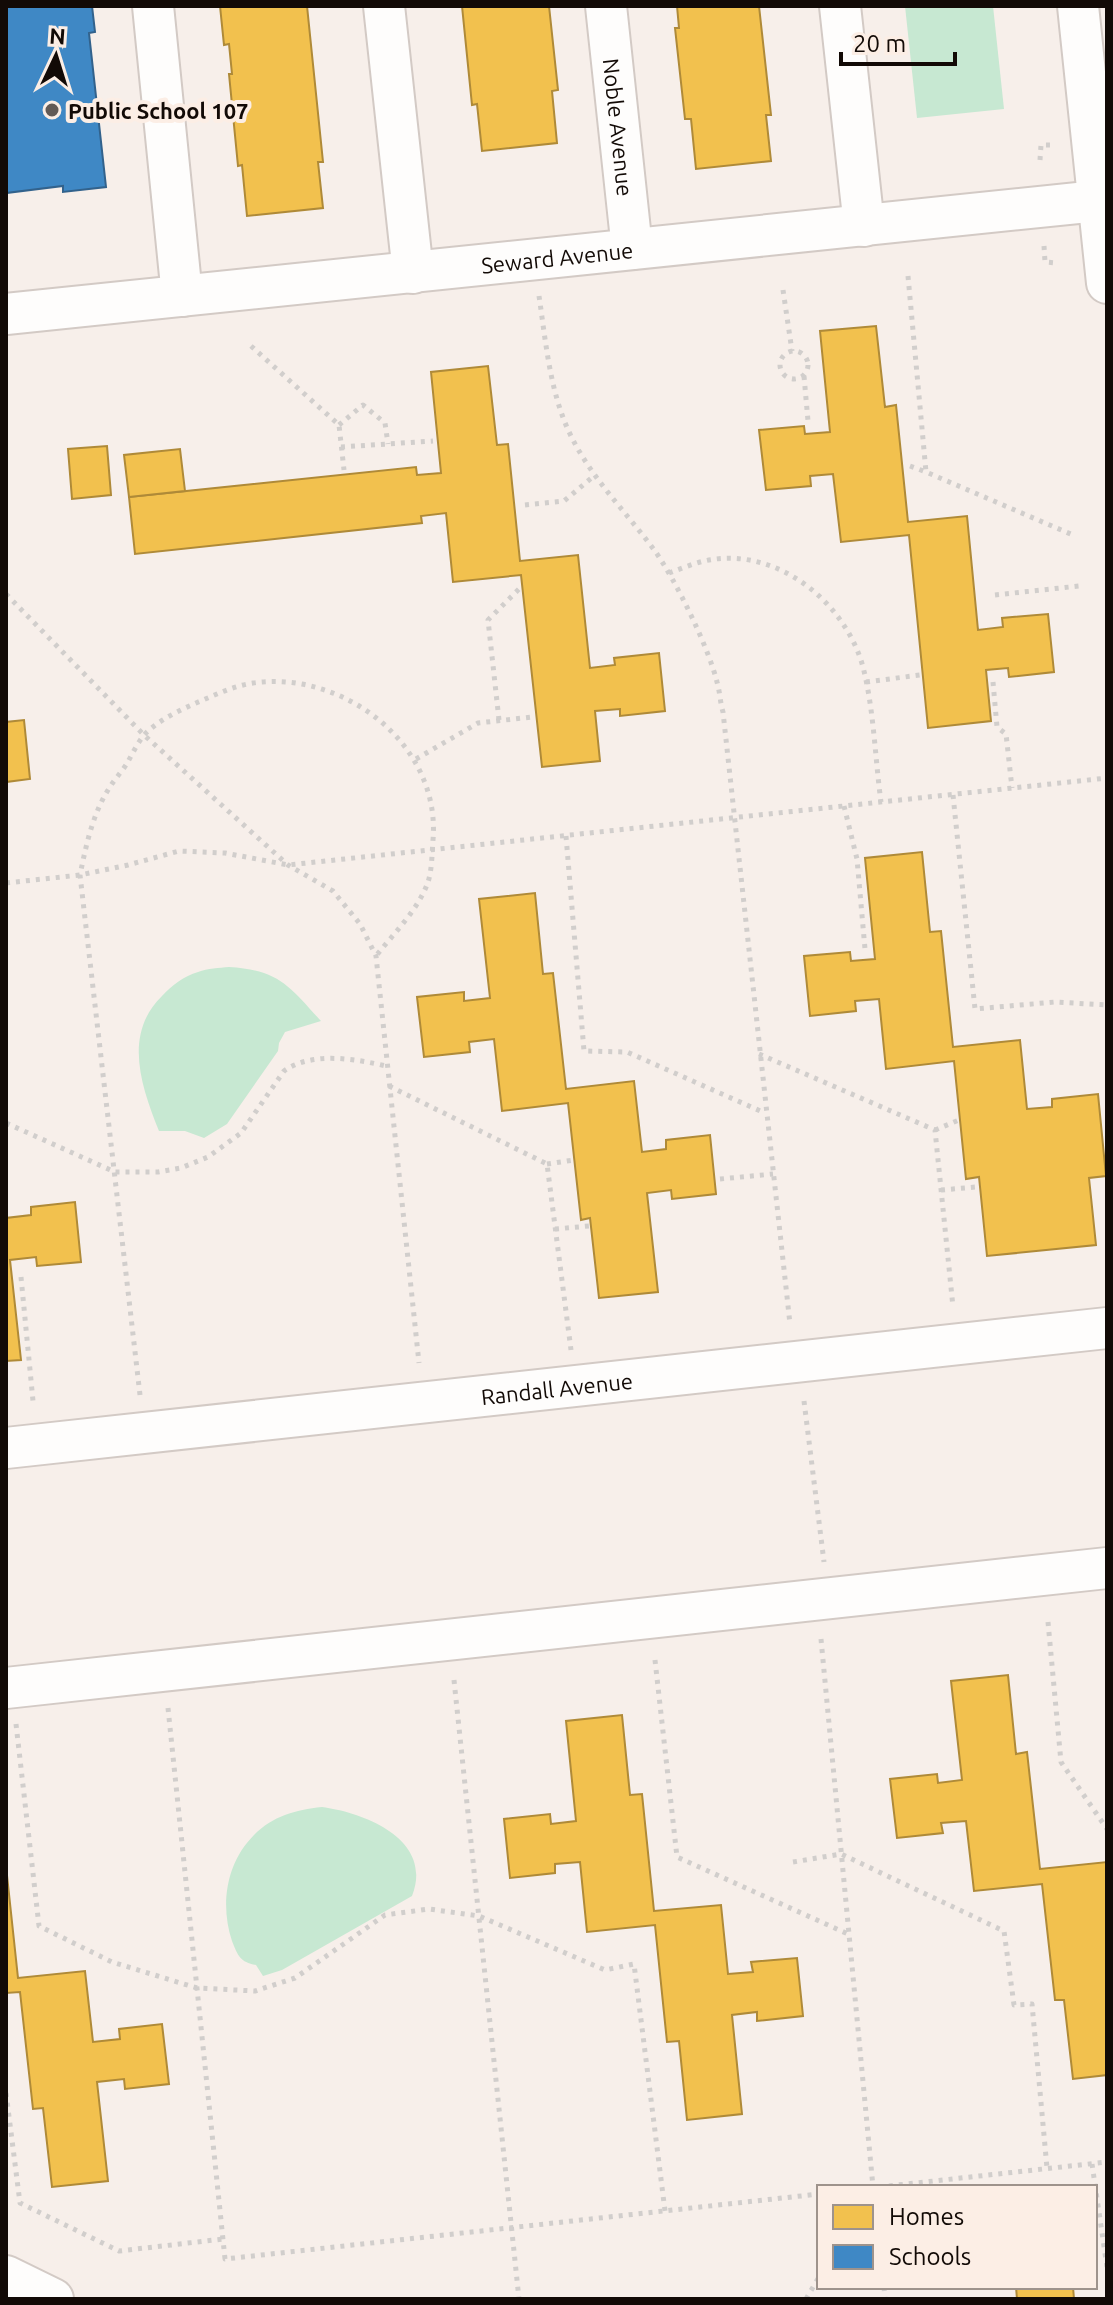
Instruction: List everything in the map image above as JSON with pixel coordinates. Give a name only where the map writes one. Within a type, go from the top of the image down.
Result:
[{"type":"street","points":[[153,6],[182,296]]},
{"type":"street","points":[[384,6],[413,273]]},
{"type":"street","name":"Noble Avenue","points":[[606,6],[632,249]]},
{"type":"street","points":[[840,6],[864,226]]},
{"type":"street","points":[[1078,6],[1103,201],[1107,283]]},
{"type":"street","name":"Seward Avenue","points":[[6,314],[1103,201]]},
{"type":"street","name":"Randall Avenue","points":[[6,1448],[575,1386],[799,1378],[957,1344],[1107,1328]]},
{"type":"street","points":[[11,1706],[1107,1568]]},
{"type":"street","points":[[6,2276],[53,2299]]},
{"type":"path","points":[[1040,160],[1041,145],[1056,145]]},
{"type":"path","points":[[1044,246],[1045,262],[1057,263]]},
{"type":"path","points":[[534,260],[558,400],[572,438],[595,475],[656,552],[703,644],[718,684],[773,1174],[825,1566]]},
{"type":"path","points":[[908,276],[926,472]]},
{"type":"path","points":[[783,290],[792,351]]},
{"type":"path","points":[[251,346],[339,425],[344,470]]},
{"type":"path","points":[[804,376],[790,379],[780,369],[781,360],[792,351],[801,352],[807,359],[808,368],[804,376],[808,421]]},
{"type":"path","points":[[339,425],[363,405],[385,423],[388,444]]},
{"type":"path","points":[[341,447],[433,441]]},
{"type":"path","points":[[910,466],[1073,535]]},
{"type":"path","points":[[525,505],[564,501],[595,475]]},
{"type":"path","points":[[668,573],[704,561],[740,559],[761,563],[800,580],[824,599],[844,624],[862,665],[881,802]]},
{"type":"path","points":[[995,595],[1079,586]]},
{"type":"path","points":[[499,720],[488,620],[519,589]]},
{"type":"path","points":[[6,594],[144,735],[288,865],[333,891],[360,924],[376,956],[423,1403]]},
{"type":"path","points":[[866,682],[920,675]]},
{"type":"path","points":[[145,1433],[80,875],[88,837],[99,807],[144,735],[176,712],[227,689],[254,683],[281,682],[328,690],[354,703],[396,735],[416,759],[431,799],[434,819],[432,849],[429,880],[419,899],[376,956]]},
{"type":"path","points":[[993,682],[997,727],[1006,734],[1012,788]]},
{"type":"path","points":[[416,759],[478,723],[532,717]]},
{"type":"path","points":[[6,883],[80,875],[179,851],[225,853],[288,865],[1107,778]]},
{"type":"path","points":[[953,794],[975,1009],[1055,1002],[1107,1005]]},
{"type":"path","points":[[844,806],[857,859],[865,949]]},
{"type":"path","points":[[566,836],[584,1051],[627,1052],[766,1114]]},
{"type":"path","points":[[759,1053],[935,1130],[959,1120]]},
{"type":"path","points":[[6,1123],[115,1172],[158,1172],[181,1168],[208,1157],[241,1133],[284,1071],[292,1065],[338,1057],[386,1066]]},
{"type":"path","points":[[389,1086],[547,1164],[574,1160]]},
{"type":"path","points":[[935,1130],[957,1344]]},
{"type":"path","points":[[547,1164],[575,1386]]},
{"type":"path","points":[[720,1179],[773,1174]]},
{"type":"path","points":[[941,1190],[976,1187]]},
{"type":"path","points":[[555,1229],[589,1226]]},
{"type":"path","points":[[21,1277],[33,1401]]},
{"type":"path","points":[[1048,1622],[1061,1762],[1107,1829]]},
{"type":"path","points":[[820,1644],[873,2185]]},
{"type":"path","points":[[655,1660],[677,1857],[848,1934]]},
{"type":"path","points":[[454,1680],[519,2299]]},
{"type":"path","points":[[11,1706],[39,1926],[112,1962],[197,1988],[255,1991],[295,1978],[385,1915],[429,1909],[479,1916],[605,1970],[634,1964],[665,2211]]},
{"type":"path","points":[[168,1707],[225,2259],[817,2194]]},
{"type":"path","points":[[793,1862],[841,1854],[1004,1931],[1014,2005],[1032,2004],[1047,2168]]},
{"type":"path","points":[[6,2093],[20,2203],[119,2251],[223,2239]]},
{"type":"path","points":[[897,2185],[1107,2162]]},
{"type":"path","points":[[1092,2164],[1095,2185]]},
{"type":"path","points":[[1097,2198],[1107,2267]]},
{"type":"path","points":[[806,2299],[817,2280]]},
{"type":"green space","points":[[905,6],[993,6],[1004,109],[917,118]]},
{"type":"green space","points":[[229,967],[272,976],[291,989],[321,1021],[285,1032],[278,1051],[227,1124],[204,1138],[185,1131],[159,1131],[146,1096],[139,1061],[143,1027],[150,1011],[178,981],[202,971]]},
{"type":"green space","points":[[322,1807],[376,1823],[405,1845],[413,1859],[416,1876],[412,1896],[282,1970],[263,1976],[256,1965],[240,1958],[232,1941],[226,1899],[232,1871],[245,1846],[269,1823],[294,1812]]},
{"type":"building: Homes","points":[[220,6],[307,6],[323,162],[318,162],[323,208],[247,216],[242,165],[238,166],[229,44],[224,45]]},
{"type":"building: Homes","points":[[462,6],[549,6],[558,90],[552,91],[557,143],[482,151],[477,104],[472,105]]},
{"type":"building: Homes","points":[[677,6],[759,6],[771,115],[766,115],[771,161],[696,169],[691,119],[685,119],[675,28],[679,28]]},
{"type":"building: Homes","points":[[876,326],[885,407],[896,405],[908,522],[967,516],[978,630],[1003,627],[1002,618],[1048,614],[1054,672],[1009,677],[1008,668],[986,670],[991,721],[928,728],[909,535],[841,542],[833,474],[810,476],[811,486],[766,490],[759,430],[804,426],[805,434],[830,432],[820,331]]},
{"type":"building: Homes","points":[[488,366],[497,445],[508,444],[520,561],[578,555],[590,668],[615,665],[614,658],[659,653],[665,711],[620,716],[620,709],[595,711],[600,761],[542,767],[521,575],[453,582],[446,513],[421,516],[422,523],[135,554],[129,497],[416,467],[417,475],[441,473],[431,372]]},
{"type":"building: Homes","points":[[107,446],[111,495],[72,499],[68,449]]},
{"type":"building: Homes","points":[[180,449],[185,491],[129,497],[124,455]]},
{"type":"building: Homes","points":[[24,720],[30,779],[6,782],[6,722]]},
{"type":"building: Homes","points":[[922,852],[930,932],[941,931],[953,1047],[1020,1040],[1027,1109],[1052,1107],[1052,1099],[1098,1094],[1106,1176],[1089,1178],[1096,1245],[987,1256],[979,1177],[966,1179],[954,1061],[886,1069],[879,999],[855,1001],[856,1011],[810,1016],[804,956],[850,952],[851,961],[875,959],[865,858]]},
{"type":"building: Homes","points":[[535,893],[543,974],[553,973],[566,1089],[634,1081],[642,1152],[666,1149],[666,1140],[710,1135],[716,1194],[672,1199],[671,1190],[647,1193],[658,1292],[599,1298],[590,1218],[581,1220],[568,1103],[502,1111],[494,1039],[469,1042],[470,1052],[424,1057],[417,997],[464,992],[464,1001],[490,998],[479,899]]},
{"type":"building: Homes","points":[[75,1202],[81,1262],[37,1266],[36,1257],[10,1260],[21,1360],[6,1361],[6,1218],[31,1215],[31,1207]]},
{"type":"building: Homes","points":[[1008,1675],[1016,1754],[1027,1752],[1040,1869],[1107,1862],[1107,2075],[1073,2079],[1064,2000],[1055,2000],[1042,1884],[974,1891],[966,1821],[941,1823],[943,1833],[897,1838],[890,1779],[937,1774],[938,1783],[962,1780],[951,1681]]},
{"type":"building: Homes","points":[[622,1715],[630,1795],[642,1794],[654,1911],[721,1905],[728,1974],[753,1972],[751,1962],[797,1958],[803,2016],[757,2021],[757,2012],[732,2015],[742,2114],[687,2120],[679,2041],[667,2042],[655,1925],[587,1932],[580,1862],[555,1864],[555,1873],[510,1878],[504,1819],[550,1814],[551,1824],[576,1821],[566,1721]]},
{"type":"building: Homes","points":[[6,1866],[18,1978],[85,1971],[93,2042],[120,2039],[119,2029],[162,2024],[169,2084],[125,2089],[124,2079],[97,2082],[108,2181],[52,2187],[43,2108],[33,2109],[20,1992],[6,1993]]},
{"type":"building: Homes","points":[[1016,2289],[1073,2289],[1074,2299],[1017,2299]]},
{"type":"building: Schools","name":"Public School 107","points":[[6,6],[92,6],[95,32],[89,33],[106,187],[63,192],[63,186],[6,193]]},
{"type":"place","name":"Public School 107","points":[[52,110]]}]
